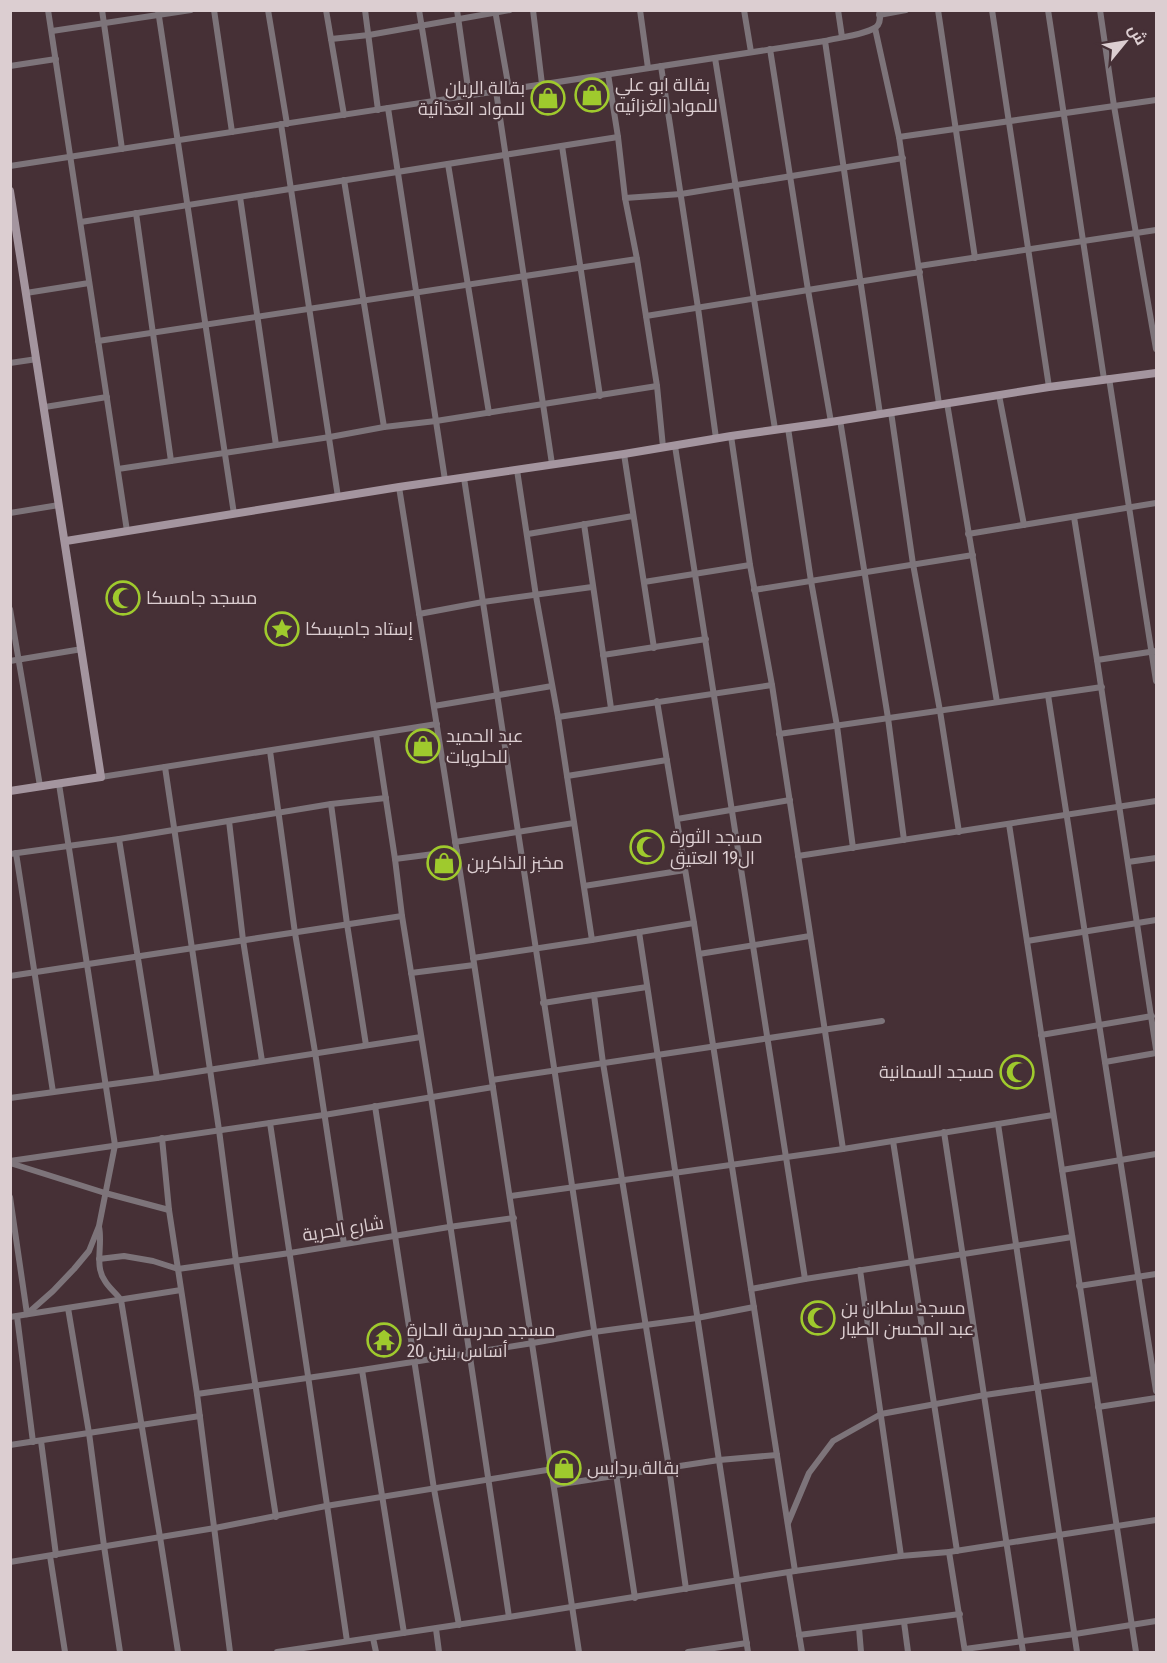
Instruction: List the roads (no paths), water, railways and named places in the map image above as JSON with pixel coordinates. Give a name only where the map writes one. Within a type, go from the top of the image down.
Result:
[{"type":"street","points":[[48,10],[126,531]]},
{"type":"street","points":[[102,10],[122,149]]},
{"type":"street","points":[[51,31],[191,10]]},
{"type":"street","points":[[214,10],[232,132]]},
{"type":"street","points":[[268,10],[291,188],[338,497]]},
{"type":"street","points":[[326,10],[344,115]]},
{"type":"street","points":[[365,10],[378,110]]},
{"type":"street","points":[[419,10],[434,101]]},
{"type":"street","points":[[457,10],[470,95]]},
{"type":"street","points":[[331,39],[369,35],[510,10]]},
{"type":"street","points":[[533,10],[542,84]]},
{"type":"street","points":[[640,10],[648,68]]},
{"type":"street","points":[[744,10],[752,52]]},
{"type":"street","points":[[838,10],[842,37]]},
{"type":"street","points":[[10,166],[825,41],[875,28],[879,24],[879,13],[906,10]]},
{"type":"street","points":[[938,10],[975,258]]},
{"type":"street","points":[[992,10],[1049,387]]},
{"type":"street","points":[[1048,10],[1084,241],[1154,652],[1156,681]]},
{"type":"street","points":[[1100,10],[1114,106],[1156,349]]},
{"type":"street","points":[[495,12],[509,89]]},
{"type":"street","points":[[159,13],[234,514]]},
{"type":"street","points":[[875,28],[903,158],[919,269],[997,702]]},
{"type":"street","points":[[825,41],[880,414]]},
{"type":"street","points":[[770,49],[808,290],[865,572],[904,840]]},
{"type":"street","points":[[715,58],[775,429]]},
{"type":"street","points":[[10,66],[56,59]]},
{"type":"street","points":[[661,66],[716,438]]},
{"type":"street","points":[[608,74],[625,198],[657,386],[663,447]]},
{"type":"street","points":[[496,91],[552,464]]},
{"type":"street","points":[[899,137],[1156,100]]},
{"type":"street","points":[[388,108],[445,480]]},
{"type":"street","points":[[81,222],[618,137]]},
{"type":"street","points":[[562,146],[600,396]]},
{"type":"street","points":[[625,198],[681,194],[903,158]]},
{"type":"street","points":[[448,164],[489,413]]},
{"type":"street","points":[[344,180],[384,427]]},
{"type":"street","points":[[10,191],[15,242],[45,407],[101,777]]},
{"type":"street","points":[[240,197],[276,445]]},
{"type":"street","points":[[136,213],[171,460]]},
{"type":"street","points":[[646,316],[861,281],[1028,249],[1156,230]]},
{"type":"street","points":[[98,341],[637,260]]},
{"type":"street","points":[[26,293],[90,282]]},
{"type":"street","points":[[10,363],[37,359]]},
{"type":"street","points":[[66,541],[999,394],[1156,373]]},
{"type":"street","points":[[118,469],[657,386]]},
{"type":"street","points":[[999,394],[1024,525]]},
{"type":"street","points":[[45,407],[107,397]]},
{"type":"street","points":[[891,412],[913,564],[959,832]]},
{"type":"street","points":[[788,428],[811,580],[837,726],[853,848]]},
{"type":"street","points":[[732,436],[750,566],[772,685],[843,1149]]},
{"type":"street","points":[[675,446],[805,1279]]},
{"type":"street","points":[[624,454],[654,648]]},
{"type":"street","points":[[517,470],[592,940]]},
{"type":"street","points":[[464,478],[634,1598]]},
{"type":"street","points":[[399,487],[534,1343],[579,1653]]},
{"type":"street","points":[[968,534],[1156,503]]},
{"type":"street","points":[[10,513],[60,505]]},
{"type":"street","points":[[528,534],[633,516]]},
{"type":"street","points":[[1074,517],[1156,1047],[1105,1062]]},
{"type":"street","points":[[584,524],[611,708]]},
{"type":"street","points":[[754,590],[972,555]]},
{"type":"street","points":[[644,582],[750,566]]},
{"type":"street","points":[[419,614],[483,602],[592,587]]},
{"type":"street","points":[[10,609],[14,661],[40,786]]},
{"type":"street","points":[[603,655],[706,639]]},
{"type":"street","points":[[14,661],[82,649]]},
{"type":"street","points":[[1097,660],[1154,652]]},
{"type":"street","points":[[558,717],[772,685]]},
{"type":"street","points":[[434,706],[552,686]]},
{"type":"street","points":[[779,734],[1102,687]]},
{"type":"street","points":[[1048,695],[1156,1391]]},
{"type":"street","points":[[657,701],[714,1046],[788,1524],[802,1653]]},
{"type":"street","points":[[10,791],[437,724]]},
{"type":"street","points":[[376,734],[509,1617]]},
{"type":"street","points":[[270,751],[295,933],[344,1244]]},
{"type":"street","points":[[567,776],[667,760]]},
{"type":"street","points":[[165,767],[219,1130],[236,1261],[276,1517]]},
{"type":"street","points":[[27,1314],[53,1291],[89,1251],[99,1226],[115,1145],[59,784]]},
{"type":"street","points":[[53,1092],[13,853],[119,840],[278,812],[386,798]]},
{"type":"street","points":[[677,819],[790,800]]},
{"type":"street","points":[[798,856],[1156,801]]},
{"type":"street","points":[[331,804],[366,1045]]},
{"type":"street","points":[[229,821],[243,940],[262,1061]]},
{"type":"street","points":[[455,842],[574,823]]},
{"type":"street","points":[[1009,824],[1136,1653]]},
{"type":"street","points":[[119,840],[157,1078]]},
{"type":"street","points":[[395,859],[457,851]]},
{"type":"street","points":[[1128,862],[1156,858]]},
{"type":"street","points":[[584,886],[685,870]]},
{"type":"street","points":[[10,976],[402,916]]},
{"type":"street","points":[[1027,941],[1156,920]]},
{"type":"street","points":[[411,973],[536,949],[694,923]]},
{"type":"street","points":[[639,932],[748,1653]]},
{"type":"street","points":[[699,954],[810,936]]},
{"type":"street","points":[[543,1003],[647,987]]},
{"type":"street","points":[[594,995],[644,1325],[669,1468],[686,1590]]},
{"type":"street","points":[[1041,1035],[1152,1016]]},
{"type":"street","points":[[492,1080],[882,1021]]},
{"type":"street","points":[[10,1098],[105,1086],[421,1037]]},
{"type":"street","points":[[10,1162],[493,1087]]},
{"type":"street","points":[[375,1106],[434,1489],[459,1625]]},
{"type":"street","points":[[510,1196],[843,1149],[1053,1115]]},
{"type":"street","points":[[270,1123],[347,1641]]},
{"type":"street","points":[[998,1124],[1077,1653]]},
{"type":"street","points":[[944,1132],[1023,1653]]},
{"type":"street","points":[[162,1138],[169,1210],[197,1394],[231,1653]]},
{"type":"street","points":[[893,1141],[935,1404],[965,1651],[1156,1621]]},
{"type":"street","points":[[1062,1170],[1156,1154]]},
{"type":"street","points":[[10,1162],[105,1193],[169,1210]]},
{"type":"street","points":[[10,1197],[27,1314]]},
{"type":"street","name":"شارع الحرية","points":[[178,1269],[514,1218]]},
{"type":"street","points":[[99,1226],[101,1243],[99,1259],[103,1279],[121,1300],[177,1653]]},
{"type":"street","points":[[751,1289],[1072,1237]]},
{"type":"street","points":[[99,1259],[124,1256],[153,1261],[178,1269]]},
{"type":"street","points":[[860,1270],[901,1556]]},
{"type":"street","points":[[1079,1286],[1156,1274]]},
{"type":"street","points":[[33,1442],[14,1317],[181,1290]]},
{"type":"street","points":[[197,1394],[697,1318],[754,1307]]},
{"type":"street","points":[[68,1308],[89,1433],[120,1653]]},
{"type":"street","points":[[1148,1332],[1156,1331]]},
{"type":"street","points":[[362,1370],[404,1633]]},
{"type":"street","points":[[788,1524],[809,1473],[833,1441],[881,1414],[985,1395],[1094,1380]]},
{"type":"street","points":[[1098,1407],[1156,1398]]},
{"type":"street","points":[[10,1445],[200,1416]]},
{"type":"street","points":[[41,1441],[65,1653]]},
{"type":"street","points":[[555,1485],[719,1460],[777,1455]]},
{"type":"street","points":[[10,1562],[215,1528],[326,1506],[553,1469]]},
{"type":"street","points":[[277,1653],[792,1572],[953,1551],[1156,1520]]},
{"type":"street","points":[[799,1635],[960,1614]]},
{"type":"street","points":[[904,1622],[909,1653]]},
{"type":"street","points":[[859,1628],[861,1653]]},
{"type":"street","points":[[436,1629],[439,1653]]},
{"type":"street","points":[[374,1638],[376,1653]]},
{"type":"street","points":[[691,1652],[747,1642]]},
{"type":"place","name":"بقالة ابو علي للمواد الغزائيه","points":[[592,95]]},
{"type":"place","name":"بقالة الريان للمواد الغذائية","points":[[548,98]]},
{"type":"place","name":"مسجد جامسكا","points":[[123,598]]},
{"type":"place","name":"إستاد جاميسكا","points":[[282,629]]},
{"type":"place","name":"عبد الحميد للحلويات","points":[[423,746]]},
{"type":"place","name":"مسجد الثورة ال19 العتيق","points":[[647,847]]},
{"type":"place","name":"مخبز الذاكرين","points":[[444,863]]},
{"type":"place","name":"مسجد السمانية","points":[[1017,1072]]},
{"type":"place","name":"مسجد سلطان بن عبد المحسن الطيار","points":[[818,1318]]},
{"type":"place","name":"مسجد مدرسة الحارة 20 أساس بنين","points":[[384,1340]]},
{"type":"place","name":"بقالة بردايس","points":[[564,1468]]}]
